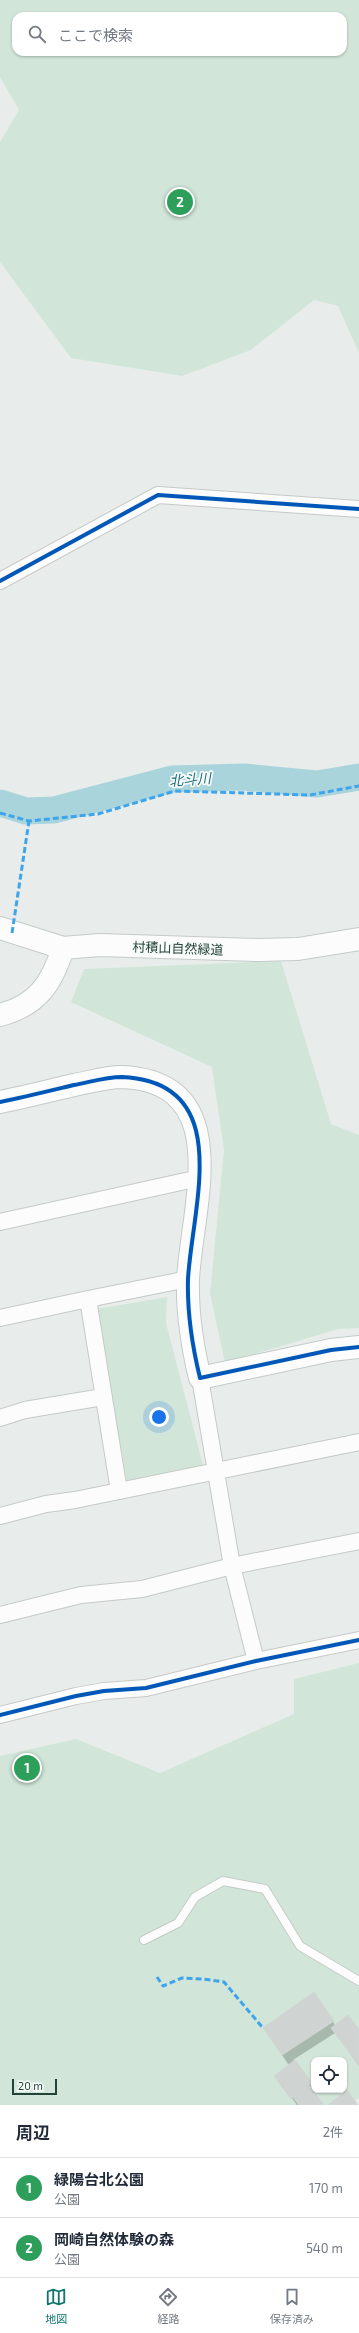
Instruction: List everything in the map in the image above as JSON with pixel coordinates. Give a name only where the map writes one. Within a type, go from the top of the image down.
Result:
[{"type":"street","points":[[0,581],[158,495],[359,509]]},
{"type":"street","name":"村積山自然緑道","points":[[0,928],[63,948],[100,945],[258,950],[298,949],[359,939]]},
{"type":"street","points":[[0,1015],[28,1003],[44,990],[56,972],[63,948]]},
{"type":"street","points":[[0,1102],[112,1078],[147,1080],[157,1083],[177,1095],[193,1119],[200,1148],[199,1178],[188,1279],[191,1338],[217,1471],[232,1566],[256,1661]]},
{"type":"street","points":[[0,1222],[199,1178]]},
{"type":"street","points":[[0,1318],[188,1279]]},
{"type":"street","points":[[88,1299],[119,1491]]},
{"type":"street","points":[[200,1378],[331,1350],[359,1347]]},
{"type":"street","points":[[0,1418],[25,1410],[103,1397]]},
{"type":"street","points":[[0,1516],[46,1504],[75,1500],[359,1442]]},
{"type":"street","points":[[0,1615],[81,1595],[142,1589],[232,1566],[359,1541]]},
{"type":"street","points":[[0,1715],[76,1696],[146,1688],[256,1661],[359,1640]]},
{"type":"lane","points":[[144,1940],[178,1923],[195,1897],[223,1881],[265,1889],[300,1946],[359,1981]]},
{"type":"green space","points":[[0,0],[359,0],[359,353],[338,306],[314,300],[251,350],[182,376],[71,358],[0,262],[0,142],[19,110],[0,77]]},
{"type":"green space","points":[[281,961],[331,1124],[359,1135],[359,1328],[338,1329],[225,1363],[210,1293],[224,1150],[212,1067],[71,1002],[84,969]]},
{"type":"green space","points":[[167,1297],[166,1323],[203,1465],[127,1483],[97,1309]]},
{"type":"green space","points":[[359,1663],[359,2098],[348,2105],[0,2105],[0,1756],[76,1739],[160,1773],[294,1714],[294,1679]]},
{"type":"building","points":[[314,1992],[334,2021],[282,2055],[263,2028]]},
{"type":"building","points":[[348,2015],[359,2029],[359,2065],[331,2028]]},
{"type":"building","points":[[295,2060],[311,2082],[309,2085],[311,2088],[311,2093],[315,2093],[324,2105],[299,2105],[293,2097],[291,2099],[274,2076]]},
{"type":"building","points":[[347,2090],[358,2105],[328,2105],[343,2093],[347,2093]]},
{"type":"waterway","name":"北斗川","points":[[0,803],[26,811],[54,810],[172,779],[244,777],[317,784],[359,777]]},
{"type":"marked path","points":[[0,813],[29,821],[98,814],[175,791],[310,795],[359,786]]},
{"type":"marked path","points":[[12,933],[29,821]]},
{"type":"marked path","points":[[157,1977],[163,1986],[182,1978],[224,1982],[263,2028]]},
{"type":"cycle path","points":[[0,581],[158,495],[359,509]]},
{"type":"cycle path","points":[[0,1102],[98,1080],[122,1077],[158,1084],[181,1100],[194,1124],[199,1152],[199,1184],[188,1279],[188,1304],[200,1378],[331,1350],[359,1347]]},
{"type":"cycle path","points":[[0,1715],[76,1696],[104,1691],[146,1688],[256,1661],[359,1640]]},
{"type":"place","name":"岡崎自然体験の森","points":[[180,202]]},
{"type":"place","name":"緑陽台北公園","points":[[27,1768]]}]
